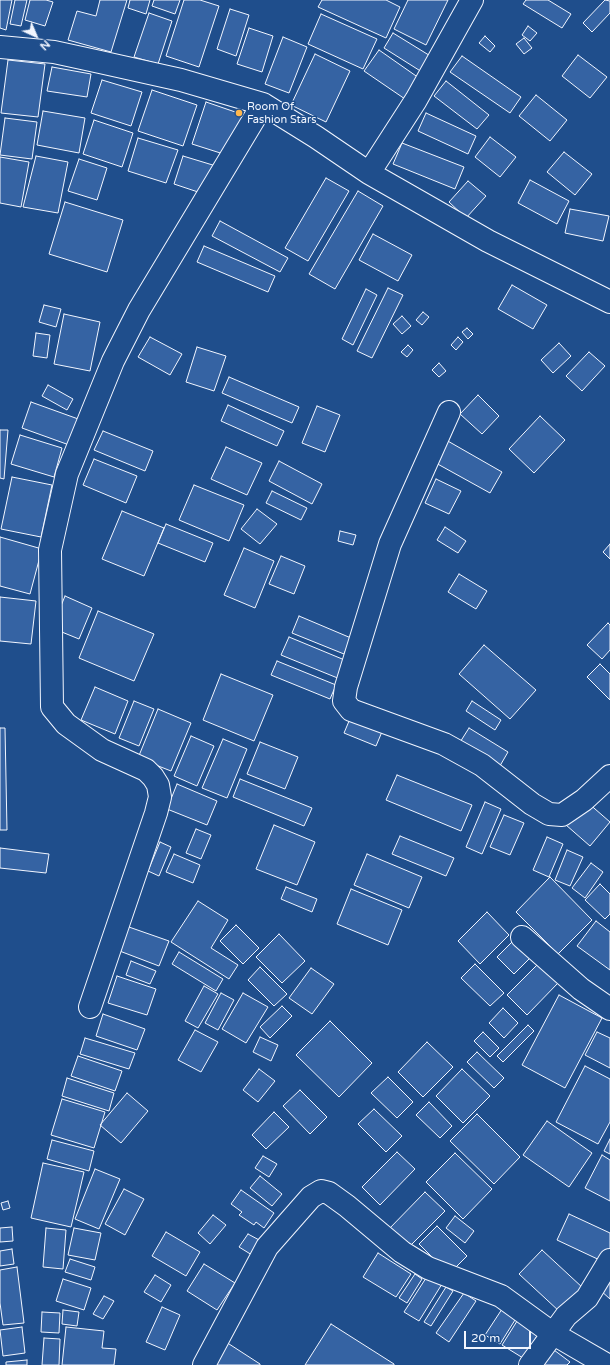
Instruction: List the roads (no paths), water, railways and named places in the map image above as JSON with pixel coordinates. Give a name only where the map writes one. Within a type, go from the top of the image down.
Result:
[{"type":"street","points":[[369,173],[416,100],[472,0]]},
{"type":"street","points":[[0,47],[54,52],[181,80],[263,104],[316,137],[369,173],[488,241],[610,302]]},
{"type":"street","points":[[90,1007],[156,813],[160,797],[158,785],[154,778],[146,770],[102,750],[66,724],[52,707],[50,550],[67,474],[113,361],[139,310],[263,104]]},
{"type":"street","points":[[449,412],[390,544],[346,687],[344,701],[351,710],[444,744],[482,766],[532,804],[549,814],[562,815],[584,800],[610,776]]},
{"type":"street","points":[[522,937],[581,989],[610,1009]]},
{"type":"street","points":[[204,1365],[267,1247],[311,1197],[321,1190],[329,1193],[347,1206],[402,1252],[428,1268],[501,1296],[552,1333],[607,1365]]},
{"type":"street","points":[[530,1365],[552,1333],[566,1316],[587,1298],[610,1260]]},
{"type":"place","name":"Room Of Fashion Stars","points":[[239,113]]}]
